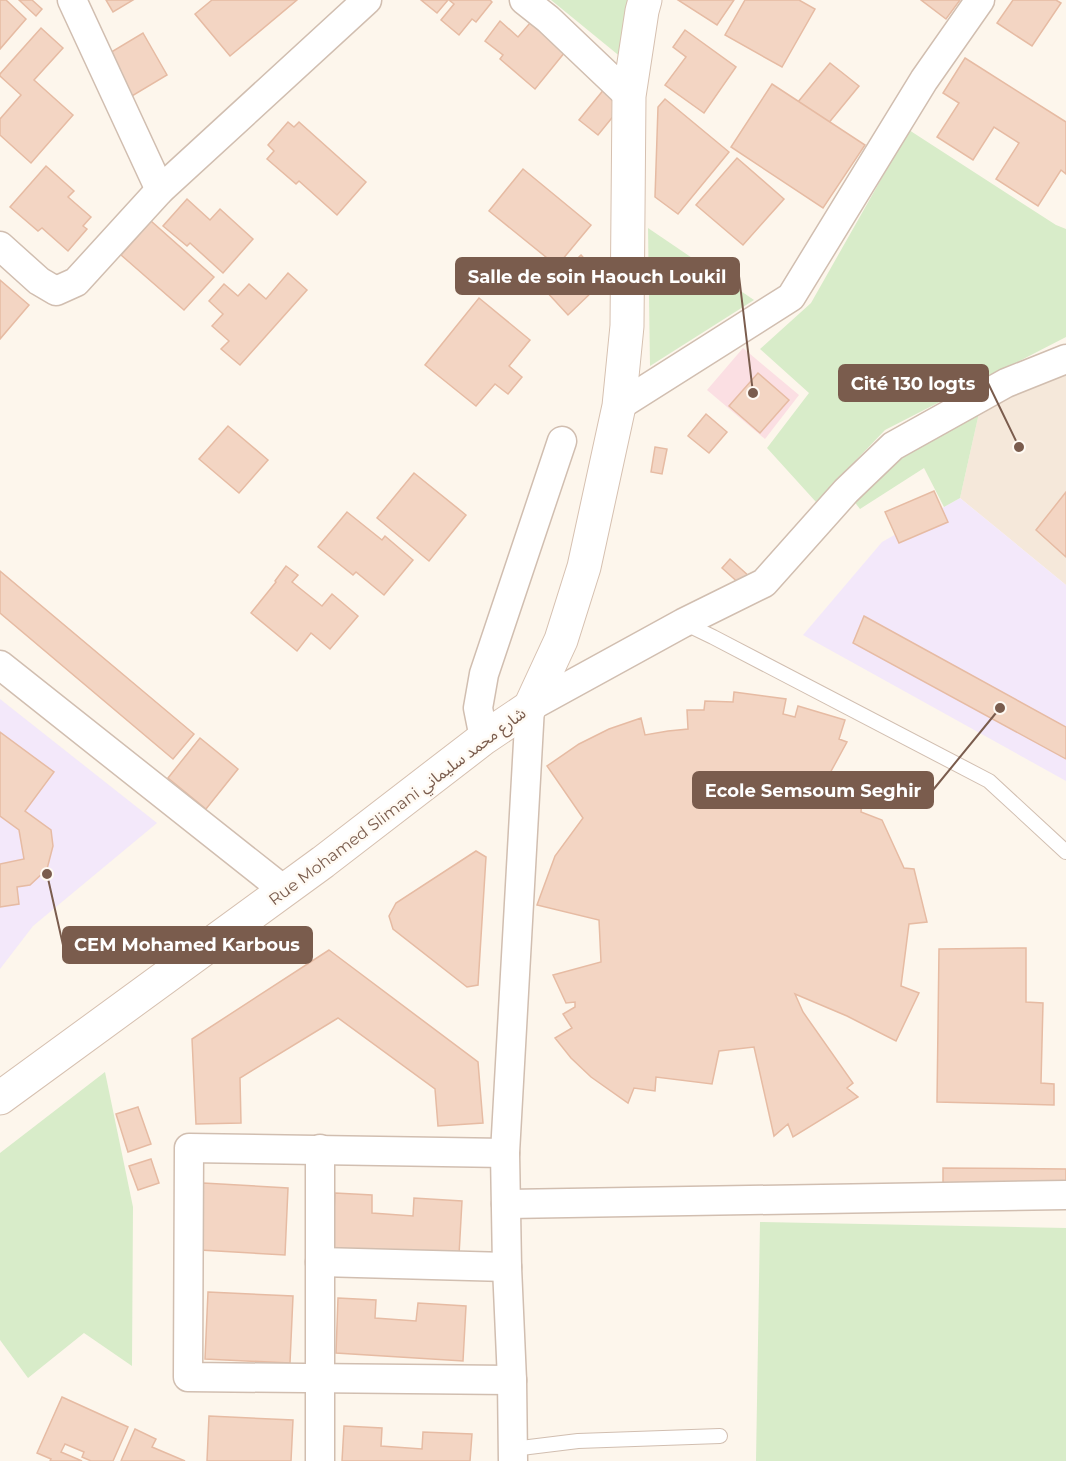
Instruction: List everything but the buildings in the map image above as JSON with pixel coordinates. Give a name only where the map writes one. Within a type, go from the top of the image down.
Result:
[{"type":"street","points":[[72,0],[160,190]]},
{"type":"street","points":[[0,246],[39,281],[56,291],[76,282],[160,190],[367,0]]},
{"type":"street","points":[[524,0],[548,19],[629,96]]},
{"type":"street","name":"Rue Mohamed Slimani شارع محمد سليماني","points":[[0,1098],[285,891],[484,738],[530,707],[561,639],[584,567],[619,406],[627,326],[629,96],[645,0]]},
{"type":"street","points":[[619,406],[790,297],[924,80],[980,0]]},
{"type":"street","points":[[513,1455],[505,1153],[530,707],[683,623],[764,583],[846,491],[893,447],[1006,384],[1066,359]]},
{"type":"street","points":[[484,738],[478,708],[484,674],[562,441]]},
{"type":"street","points":[[0,665],[285,891]]},
{"type":"street","points":[[505,1153],[189,1148],[188,1377],[512,1380]]},
{"type":"street","points":[[320,1461],[321,1149]]},
{"type":"street","points":[[506,1204],[1066,1196]]},
{"type":"street","points":[[320,1262],[507,1267]]},
{"type":"lane","points":[[683,623],[989,781],[1066,852]]},
{"type":"lane","points":[[513,1455],[578,1441],[720,1436]]},
{"type":"shaded area","points":[[743,348],[799,395],[765,439],[707,390]]},
{"type":"shaded area","points":[[1066,359],[1066,585],[960,498],[983,395]]},
{"type":"shaded area","points":[[960,498],[1066,585],[1066,781],[803,635],[882,542]]},
{"type":"shaded area","points":[[0,699],[157,823],[33,926],[0,969]]},
{"type":"green space","points":[[551,0],[628,0],[622,58]]},
{"type":"green space","points":[[909,130],[1056,225],[1066,229],[1066,337],[885,430],[816,502],[767,448],[809,393],[760,349],[811,303]]},
{"type":"green space","points":[[648,228],[754,300],[650,366]]},
{"type":"green space","points":[[983,395],[960,498],[944,507],[924,468],[860,509],[846,491]]},
{"type":"green space","points":[[105,1072],[133,1207],[132,1366],[84,1333],[28,1378],[0,1340],[0,1153]]},
{"type":"green space","points":[[760,1222],[1066,1228],[1066,1461],[756,1461]]},
{"type":"place","name":"Salle de soin Haouch Loukil","points":[[753,393]]},
{"type":"place","name":"Cité 130 logts","points":[[1019,447]]},
{"type":"place","name":"Ecole Semsoum Seghir","points":[[1000,708]]},
{"type":"place","name":"CEM Mohamed Karbous","points":[[47,874]]}]
